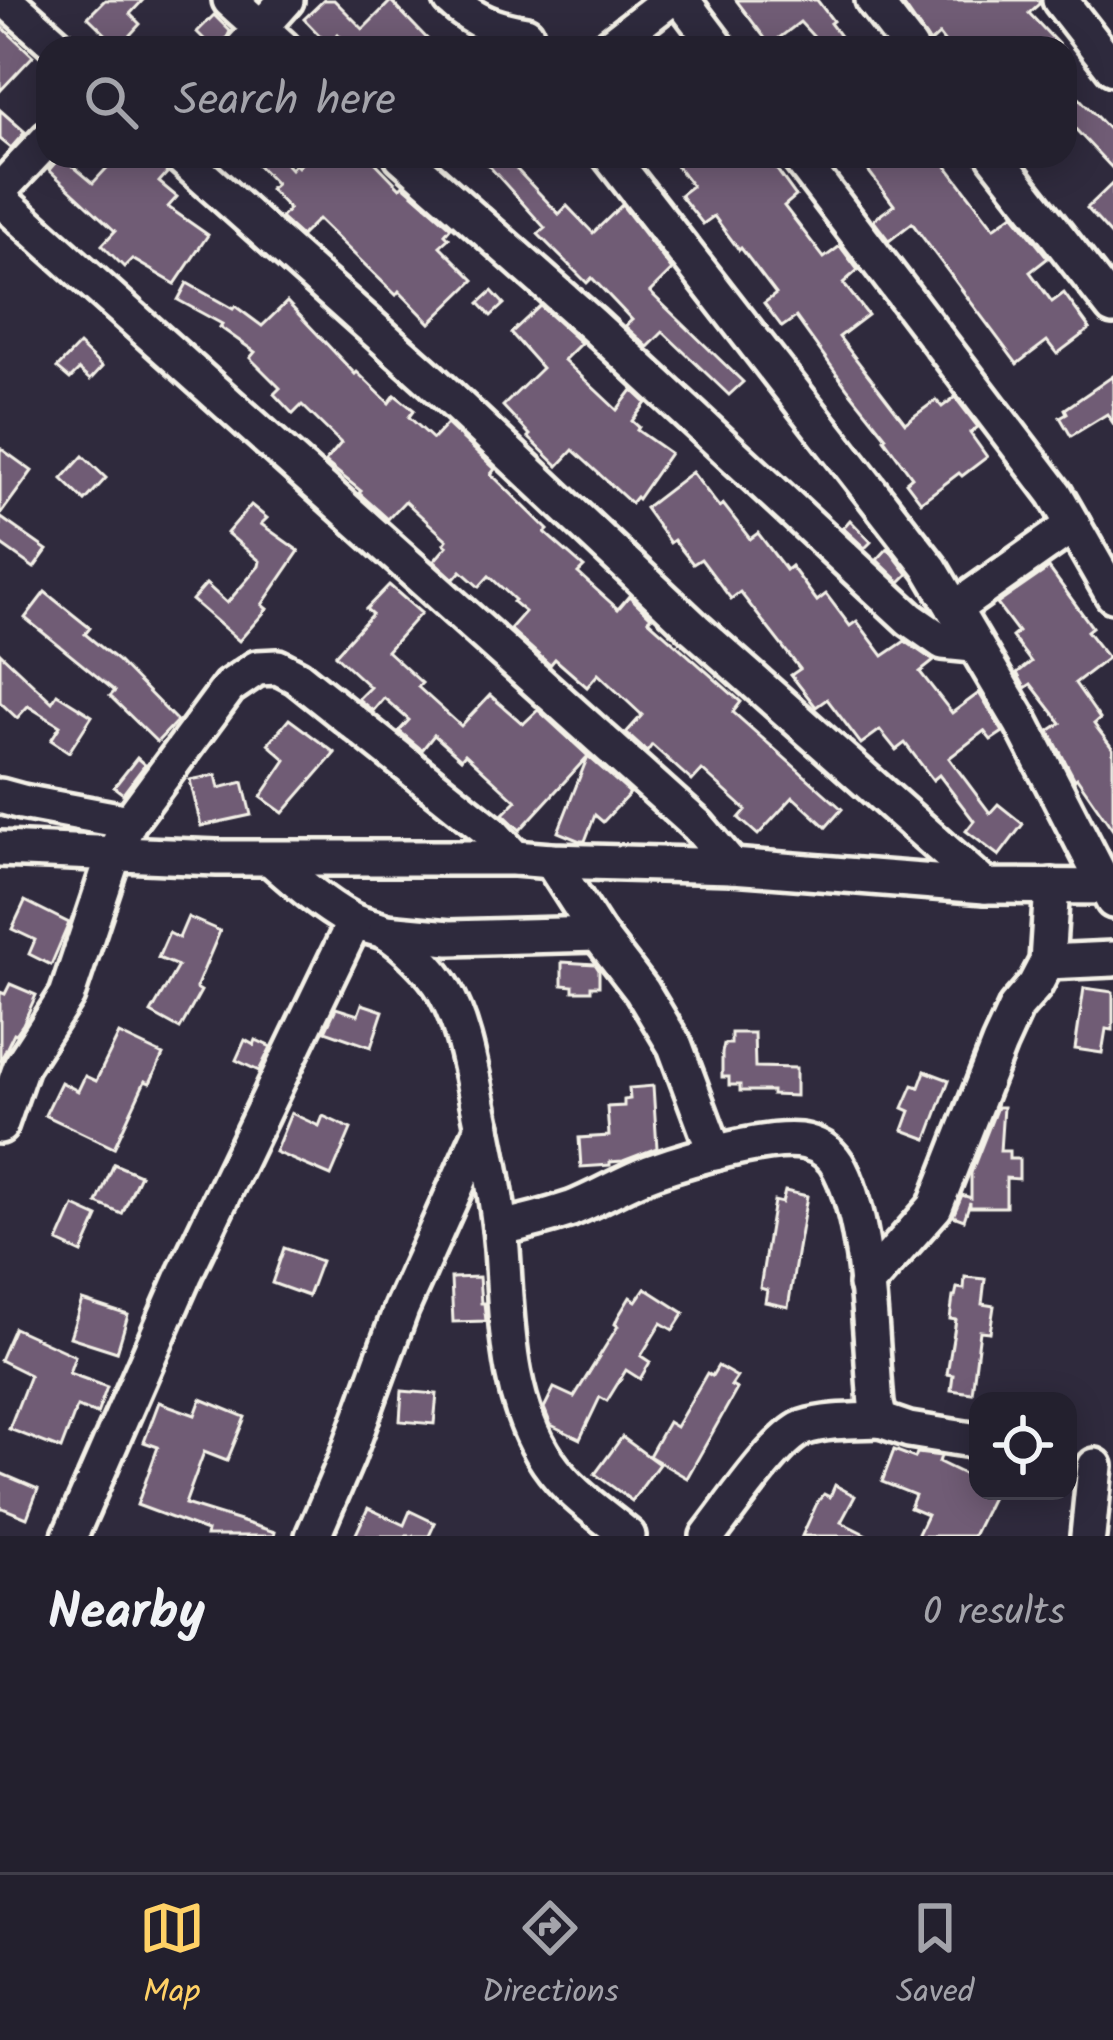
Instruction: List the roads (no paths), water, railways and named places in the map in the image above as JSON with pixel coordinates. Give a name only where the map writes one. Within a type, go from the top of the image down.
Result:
[{"type":"street","points":[[6,0],[46,36]]},
{"type":"street","points":[[230,0],[258,36]]},
{"type":"street","points":[[265,36],[286,0]]},
{"type":"street","points":[[451,0],[461,10],[517,36]]},
{"type":"street","points":[[512,0],[529,36]]},
{"type":"street","points":[[622,36],[669,0]]},
{"type":"street","points":[[682,0],[709,36]]},
{"type":"street","points":[[873,0],[901,36]]},
{"type":"street","points":[[1060,0],[1113,68]]},
{"type":"street","points":[[0,190],[36,152]]},
{"type":"street","points":[[193,168],[432,382],[694,629],[985,886]]},
{"type":"street","points":[[416,168],[591,323],[910,619],[943,642],[973,645]]},
{"type":"street","points":[[619,168],[930,568],[1021,722],[1110,892]]},
{"type":"street","points":[[808,168],[1055,494],[1113,595]]},
{"type":"street","points":[[1004,168],[1113,307]]},
{"type":"street","points":[[0,199],[698,826],[732,866]]},
{"type":"street","points":[[954,609],[1073,525]]},
{"type":"street","points":[[0,1126],[21,1066],[67,995],[129,822],[230,687],[257,668],[278,667],[297,677],[491,832],[515,858]]},
{"type":"street","points":[[0,796],[129,822]]},
{"type":"street","points":[[0,849],[271,859],[515,858],[732,866],[1110,892]]},
{"type":"street","points":[[271,859],[302,886],[420,961],[443,989],[464,1038],[483,1127],[500,1228],[508,1340],[520,1400],[546,1460],[613,1530]]},
{"type":"street","points":[[550,861],[675,1046],[715,1153]]},
{"type":"street","points":[[866,1285],[934,1207],[1016,1007],[1047,962],[1052,886]]},
{"type":"street","points":[[370,927],[450,938],[598,934]]},
{"type":"street","points":[[70,1536],[185,1273],[370,927]]},
{"type":"street","points":[[1047,962],[1113,959]]},
{"type":"street","points":[[313,1536],[401,1310],[483,1127]]},
{"type":"street","points":[[500,1228],[538,1220],[653,1171],[715,1153],[799,1141],[829,1152],[853,1206],[880,1420]]},
{"type":"street","points":[[708,1536],[779,1447],[800,1429],[880,1420],[969,1440]]},
{"type":"street","points":[[1088,1536],[1092,1464]]}]
